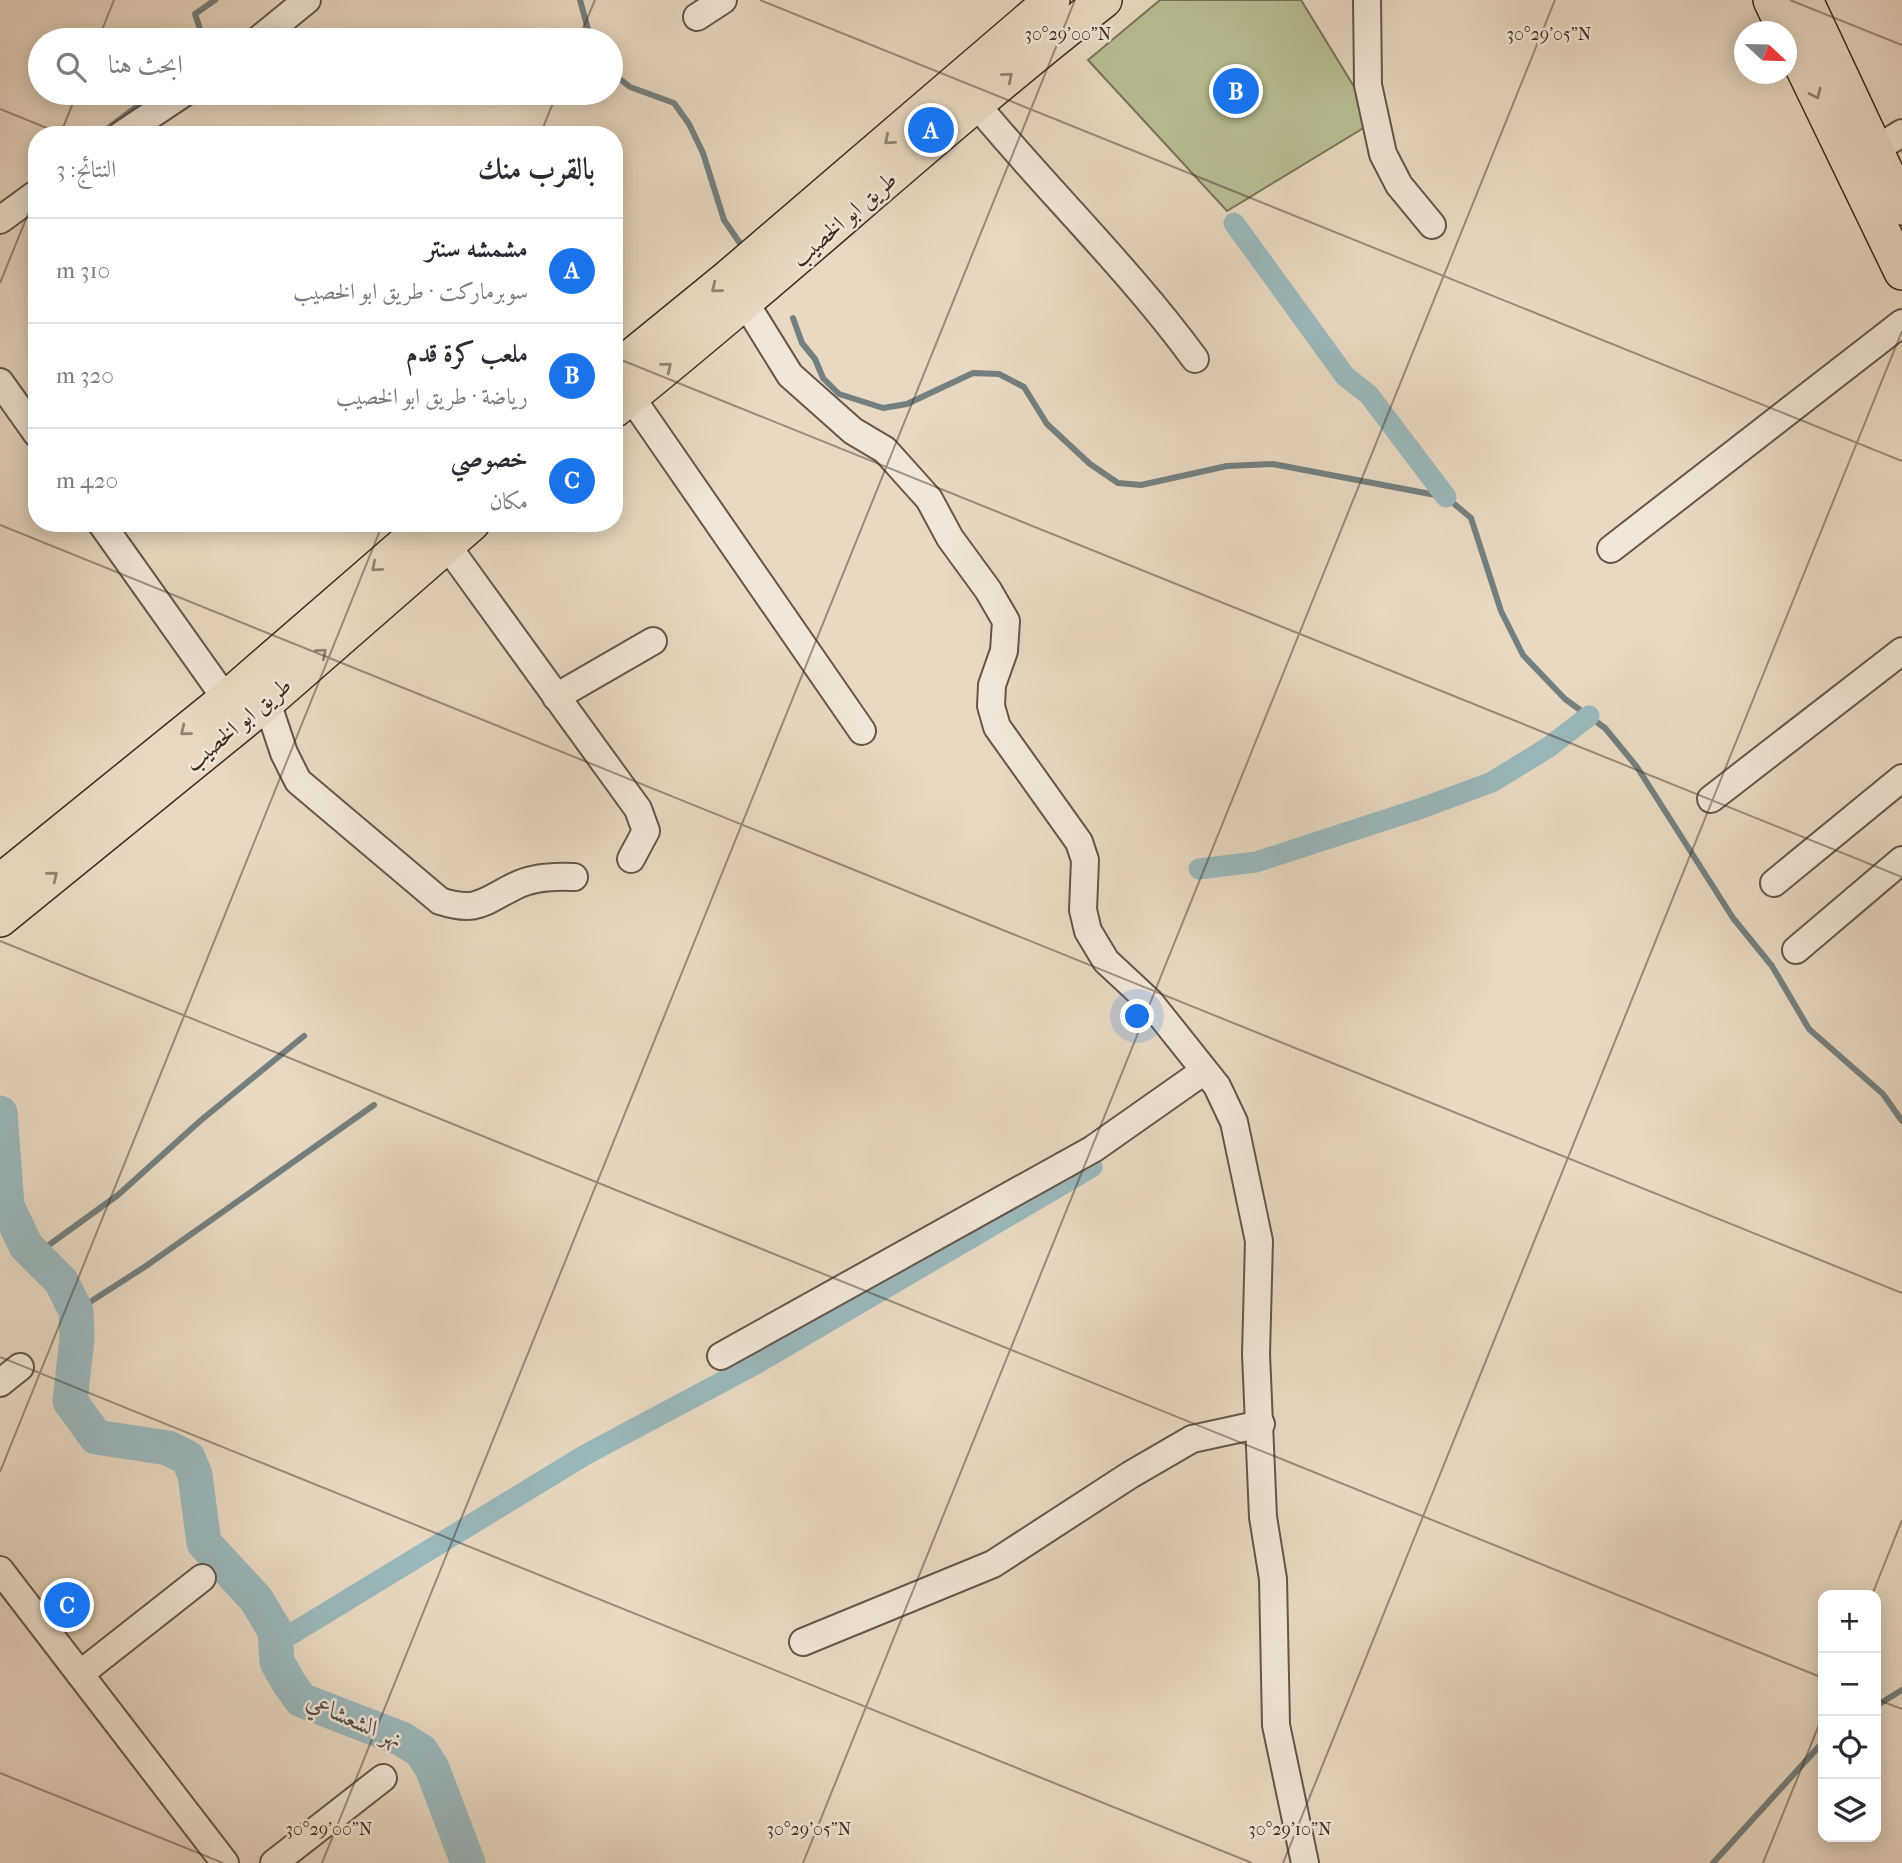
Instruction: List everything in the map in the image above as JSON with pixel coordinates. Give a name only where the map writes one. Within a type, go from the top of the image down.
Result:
[{"type":"main road","name":"طريق ابو الخصيب","points":[[623,390],[728,278],[1052,0]]},
{"type":"main road","name":"طريق ابو الخصيب","points":[[623,391],[746,304],[975,104],[1104,0]]},
{"type":"main road","points":[[1772,0],[1781,21]]},
{"type":"main road","points":[[1805,0],[1888,142],[1902,207]]},
{"type":"main road","points":[[1797,55],[1902,272]]},
{"type":"main road","name":"طريق ابو الخصيب","points":[[0,882],[226,698],[446,532]]},
{"type":"main road","name":"طريق ابو الخصيب","points":[[0,919],[267,702],[447,532]]},
{"type":"street","points":[[273,28],[307,0]]},
{"type":"street","points":[[697,17],[723,0]]},
{"type":"street","points":[[1367,0],[1365,35],[1368,85],[1383,154],[1399,185],[1433,225]]},
{"type":"street","points":[[975,104],[1029,168],[1153,302],[1195,359]]},
{"type":"street","points":[[134,126],[166,105]]},
{"type":"street","points":[[0,220],[28,199]]},
{"type":"street","points":[[746,304],[790,375],[853,431],[885,450],[929,499],[950,538],[988,590],[1006,621],[1004,651],[992,685],[991,706],[997,727],[1079,842],[1084,860],[1083,910],[1088,931],[1106,961],[1150,1002],[1217,1086],[1234,1122],[1259,1241],[1256,1354],[1263,1517],[1273,1579],[1276,1725],[1305,1863]]},
{"type":"street","points":[[1612,549],[1902,323]]},
{"type":"street","points":[[0,382],[28,421]]},
{"type":"street","points":[[623,397],[862,731]]},
{"type":"street","points":[[107,532],[226,698]]},
{"type":"street","points":[[450,532],[556,697],[638,809],[646,831],[631,859]]},
{"type":"street","points":[[556,697],[653,641]]},
{"type":"street","points":[[1711,799],[1902,652]]},
{"type":"street","points":[[267,702],[284,753],[298,781],[440,901],[464,909],[488,903],[517,884],[556,876],[574,877]]},
{"type":"street","points":[[1774,883],[1902,778]]},
{"type":"street","points":[[1796,950],[1902,860]]},
{"type":"street","points":[[721,1356],[1093,1149],[1204,1071]]},
{"type":"street","points":[[803,1642],[993,1564],[1130,1475],[1192,1439],[1261,1423]]},
{"type":"street","points":[[0,1570],[226,1863]]},
{"type":"street","points":[[80,1674],[202,1578]]},
{"type":"street","points":[[274,1863],[383,1778]]},
{"type":"green space","points":[[1160,0],[1301,0],[1375,121],[1227,211],[1088,60]]},
{"type":"waterway","points":[[200,28],[195,14],[215,0]]},
{"type":"waterway","points":[[580,0],[588,28]]},
{"type":"waterway","points":[[623,81],[630,87],[674,103],[689,124],[703,153],[724,220],[744,249]]},
{"type":"waterway","points":[[111,126],[139,105]]},
{"type":"waterway","points":[[1234,223],[1345,376],[1369,395],[1446,497]]},
{"type":"waterway","points":[[793,318],[802,343],[815,359],[823,378],[839,394],[883,408],[907,404],[973,373],[999,374],[1024,387],[1047,424],[1090,464],[1118,483],[1141,485],[1227,466],[1273,464],[1446,497],[1471,518],[1501,611],[1523,655],[1565,699],[1605,728],[1637,767],[1733,918],[1772,966],[1809,1029],[1883,1094],[1902,1121]]},
{"type":"waterway","points":[[1199,869],[1256,862],[1422,808],[1492,782],[1549,747],[1589,716]]},
{"type":"waterway","points":[[35,1255],[118,1195],[200,1121],[304,1036]]},
{"type":"waterway","points":[[76,1311],[146,1266],[374,1105]]},
{"type":"waterway","name":"نهر الشعشاعي","points":[[0,1113],[7,1206],[26,1246],[61,1281],[76,1311],[77,1339],[70,1401],[96,1437],[168,1448],[188,1458],[195,1475],[204,1543],[256,1599],[275,1631],[277,1662],[289,1683],[301,1700],[402,1739],[421,1751],[432,1768],[468,1863]]},
{"type":"waterway","points":[[275,1644],[585,1455],[754,1365],[1092,1167]]},
{"type":"waterway","points":[[1881,1703],[1902,1690]]},
{"type":"waterway","points":[[1713,1863],[1818,1748]]},
{"type":"place","name":"ملعب كرة قدم","points":[[1236,91]]},
{"type":"place","name":"مشمشه سنتر","points":[[931,130]]},
{"type":"place","name":"خصوصي","points":[[67,1605]]}]
